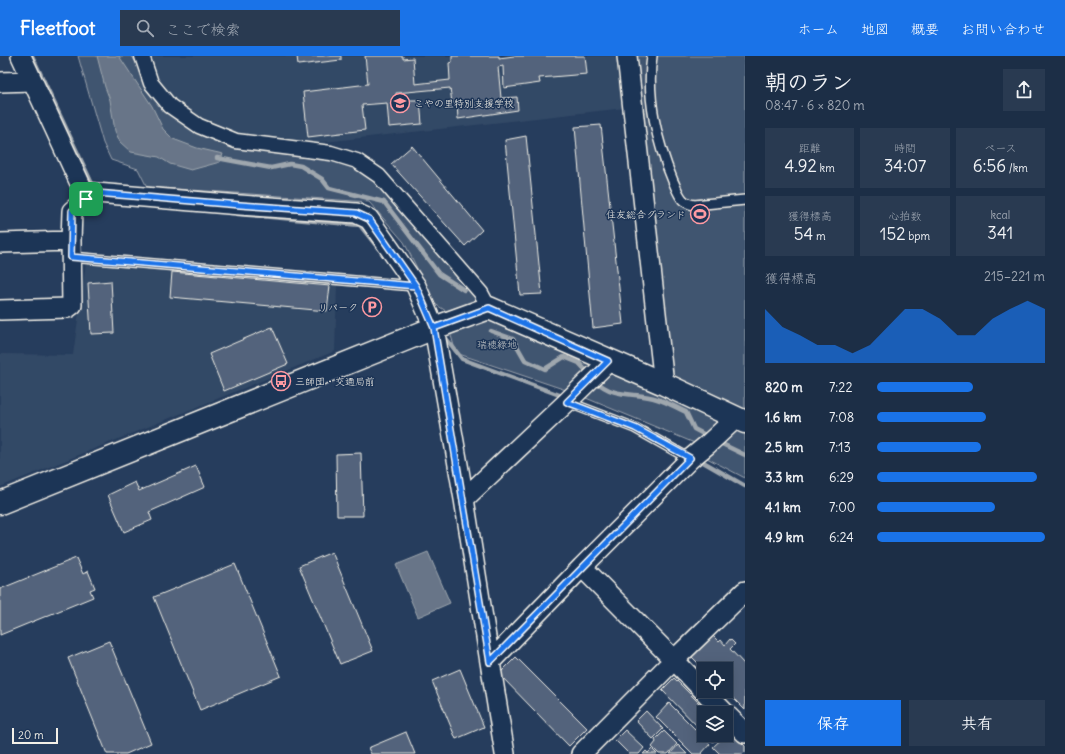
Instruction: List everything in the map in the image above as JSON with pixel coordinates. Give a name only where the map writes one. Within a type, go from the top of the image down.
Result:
[{"type":"street","points":[[0,310],[68,308],[72,305],[72,211],[86,199],[21,56]]},
{"type":"street","points":[[142,56],[151,83],[170,106],[199,126],[236,141],[331,153],[357,161],[379,176],[482,294],[489,308],[608,361],[664,384],[740,420],[690,458],[490,662]]},
{"type":"street","points":[[627,56],[664,384]]},
{"type":"street","points":[[0,82],[32,81]]},
{"type":"street","points":[[84,192],[356,213],[369,219],[416,286],[434,328],[464,499],[505,754]]},
{"type":"street","points":[[0,243],[71,249]]},
{"type":"street","points":[[0,503],[434,328],[489,308]]},
{"type":"street","points":[[464,499],[567,402],[608,361]]},
{"type":"street","points":[[582,568],[719,706]]},
{"type":"street","points":[[581,754],[745,591]]},
{"type":"street","points":[[733,720],[745,733]]},
{"type":"lane","points":[[652,56],[651,90],[659,139],[670,173],[682,199],[687,204],[694,205],[745,200]]},
{"type":"lane","points":[[71,249],[416,286]]},
{"type":"lane","points":[[567,402],[635,428],[690,458]]},
{"type":"shaded area","points":[[97,56],[119,56],[152,106],[163,129],[173,139],[197,148],[223,154],[220,162],[191,170],[170,164],[159,157],[131,152],[120,142],[115,131],[110,100]]},
{"type":"shaded area","name":"こやの里特別支援学校","points":[[146,56],[619,56],[625,108],[306,144],[238,136],[199,121],[170,98],[154,79]]},
{"type":"shaded area","points":[[86,263],[337,284],[335,351],[0,487],[0,354],[73,355]]},
{"type":"shaded area","points":[[428,552],[450,603],[418,617],[396,565]]},
{"type":"green space","points":[[78,56],[132,56],[156,99],[197,129],[330,156],[379,178],[483,301],[446,311],[435,304],[404,242],[369,202],[147,187],[138,169],[111,160],[103,143]]},
{"type":"green space","name":"住友総合グランド","points":[[637,56],[745,56],[745,413],[678,380],[671,372]]},
{"type":"green space","name":"瑞穂緑地","points":[[492,320],[505,323],[745,432],[745,478],[705,457],[697,444],[569,391],[456,353],[450,332],[473,321]]},
{"type":"building","points":[[297,56],[341,56],[341,60],[298,65]]},
{"type":"building","points":[[365,56],[403,56],[403,59],[413,58],[415,84],[450,80],[449,63],[452,62],[452,56],[499,56],[499,58],[514,56],[585,56],[587,74],[539,78],[540,83],[504,88],[503,66],[498,67],[501,98],[517,97],[518,110],[458,119],[457,103],[452,103],[450,88],[396,93],[396,100],[420,100],[422,124],[389,127],[387,103],[362,105],[365,130],[308,137],[303,92],[368,84]]},
{"type":"building","points":[[601,125],[623,324],[593,328],[575,127]]},
{"type":"building","points":[[526,136],[542,294],[520,295],[505,140]]},
{"type":"building","points":[[412,146],[482,230],[465,246],[391,164]]},
{"type":"building","points":[[172,272],[330,286],[327,311],[170,297]]},
{"type":"building","points":[[111,281],[114,333],[91,334],[88,283]]},
{"type":"building","points":[[272,327],[288,364],[224,391],[209,354]]},
{"type":"building","points":[[361,453],[363,516],[337,516],[336,454]]},
{"type":"building","points":[[196,466],[205,487],[149,512],[152,520],[124,532],[108,495],[135,482],[139,491]]},
{"type":"building","points":[[332,552],[373,651],[340,664],[299,566]]},
{"type":"building","points":[[76,558],[83,574],[88,571],[95,588],[90,590],[93,597],[0,635],[0,589]]},
{"type":"building","points":[[235,564],[281,676],[200,710],[154,597]]},
{"type":"building","points":[[713,636],[719,642],[721,640],[725,645],[730,639],[735,644],[730,649],[745,665],[745,710],[733,698],[733,662],[697,662],[692,657]]},
{"type":"building","points":[[109,641],[151,743],[126,754],[107,754],[68,658]]},
{"type":"building","points":[[516,657],[587,728],[569,746],[499,674]]},
{"type":"building","points":[[460,669],[484,727],[456,739],[432,681]]},
{"type":"building","points":[[674,678],[702,706],[697,706],[697,726],[662,690]]},
{"type":"building","points":[[669,703],[697,731],[697,742],[708,742],[710,744],[701,754],[693,754],[656,717]]},
{"type":"building","points":[[646,711],[663,729],[653,739],[636,721]]},
{"type":"building","points":[[625,730],[644,748],[639,754],[629,754],[615,740]]},
{"type":"building","points":[[664,731],[677,744],[668,754],[659,754],[652,747],[656,742],[655,740]]},
{"type":"building","points":[[406,732],[415,754],[371,754],[368,748]]},
{"type":"building","points":[[733,734],[745,746],[745,752],[743,754],[720,754],[713,747],[718,742],[733,742]]},
{"type":"building","points":[[678,745],[687,754],[670,754]]},
{"type":"building","points":[[652,749],[657,754],[643,754],[646,751],[648,753]]},
{"type":"waterway","points":[[32,56],[94,188]]},
{"type":"waterway","points":[[217,158],[271,168],[290,164],[301,166],[322,179],[329,188],[384,202],[439,274],[464,290]]},
{"type":"waterway","points":[[238,214],[360,225],[379,249]]},
{"type":"waterway","points":[[491,331],[513,339],[525,360],[545,369],[564,357],[579,363],[590,375]]},
{"type":"waterway","points":[[442,333],[462,359],[565,397]]},
{"type":"waterway","points":[[595,380],[602,386],[617,393],[649,397],[668,403],[686,412],[694,429],[709,437]]},
{"type":"waterway","points":[[718,442],[745,455]]},
{"type":"waterway","points":[[698,459],[745,486]]},
{"type":"place","name":"こやの里特別支援学校","points":[[400,103]]},
{"type":"place","name":"住友総合グランド","points":[[700,214]]},
{"type":"place","name":"リパーク","points":[[372,307]]},
{"type":"place","name":"三師団・交通局前","points":[[281,381]]},
{"type":"route","points":[[86,199],[72,211],[71,257],[416,286],[434,328],[489,308],[608,361],[567,402],[635,428],[690,458],[490,662],[464,499],[434,328],[416,286],[369,219],[356,213],[84,192],[86,199]]}]
